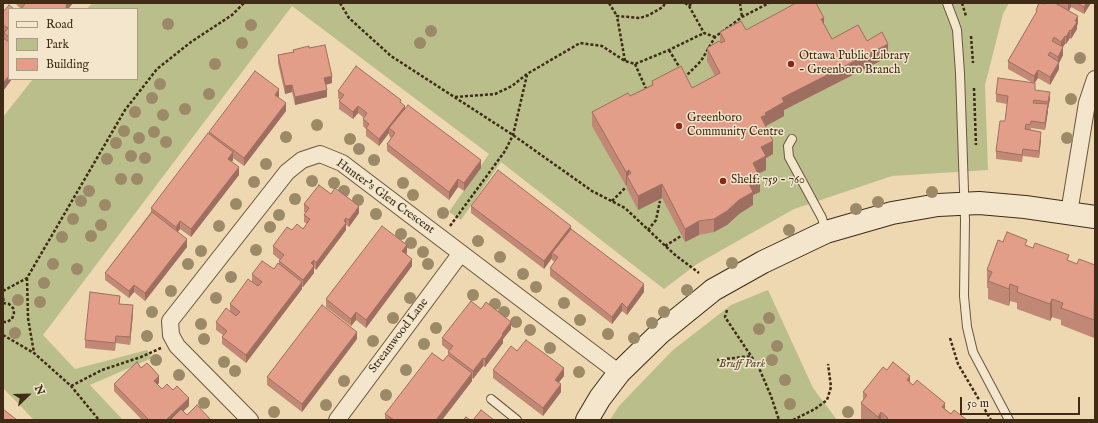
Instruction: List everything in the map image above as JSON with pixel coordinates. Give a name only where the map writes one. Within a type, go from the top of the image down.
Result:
[{"type":"street","points":[[1070,213],[1088,103],[1095,79]]},
{"type":"street","name":"Hunter's Glen Crescent","points":[[174,342],[171,335],[170,321],[287,172],[302,160],[320,154],[342,163],[619,373]]},
{"type":"street","points":[[587,420],[600,398],[619,373],[660,332],[713,290],[763,262],[826,232],[892,213],[938,205],[979,203],[1025,207],[1095,217]]},
{"type":"street","name":"Streamwood Lane","points":[[336,420],[461,253]]},
{"type":"street","points":[[174,342],[250,420]]},
{"type":"lane","points":[[947,3],[956,30],[960,73],[964,204],[964,296],[967,327],[973,352],[1009,420]]},
{"type":"lane","points":[[792,139],[788,146],[789,157],[822,218],[826,232]]},
{"type":"lane","points":[[491,399],[517,420]]},
{"type":"path","points":[[3,291],[27,278],[125,110],[157,69],[191,42],[232,15],[244,3]]},
{"type":"path","points":[[340,3],[349,18],[391,56],[513,135],[592,191],[625,208],[665,246],[700,273]]},
{"type":"path","points":[[609,3],[617,16],[625,61]]},
{"type":"path","points":[[617,16],[640,18],[663,7],[665,3]]},
{"type":"path","points":[[685,3],[689,6],[704,33],[715,37]]},
{"type":"path","points":[[689,6],[692,3]]},
{"type":"path","points":[[740,3],[742,17]]},
{"type":"path","points":[[669,50],[685,77],[700,61],[715,37],[742,17],[769,3]]},
{"type":"path","points":[[455,97],[496,94],[512,86],[527,74],[580,43],[602,46],[625,61],[635,64],[704,33]]},
{"type":"path","points":[[635,64],[648,93]]},
{"type":"path","points":[[441,238],[505,151],[513,135],[527,74]]},
{"type":"path","points":[[612,202],[624,188]]},
{"type":"path","points":[[648,230],[656,220],[660,201]]},
{"type":"path","points":[[665,246],[681,236]]},
{"type":"path","points":[[27,278],[28,318],[34,353]]},
{"type":"path","points":[[3,298],[3,303],[9,304],[13,308],[14,313],[12,319],[7,322],[3,322]]},
{"type":"path","points":[[727,310],[725,318],[759,368],[779,420]]},
{"type":"path","points":[[3,335],[34,353],[71,386],[99,420]]},
{"type":"path","points":[[950,338],[958,364],[991,420]]},
{"type":"path","points":[[71,386],[102,370],[141,357],[174,342]]},
{"type":"path","points":[[717,360],[751,356]]},
{"type":"path","points":[[793,420],[815,409],[827,400],[831,387],[828,364]]},
{"type":"green space","points":[[92,3],[1009,3],[1003,14],[985,85],[988,170],[892,176],[794,209],[697,264],[664,289],[501,162],[461,220],[449,212],[489,154],[292,6],[43,335],[75,369],[147,350],[152,358],[90,385],[123,420],[34,420],[3,388],[3,117],[32,80],[138,80],[138,8],[88,8]]},
{"type":"green space","name":"Bruff Park","points":[[768,290],[813,388],[837,420],[610,420],[619,406],[673,350],[731,305]]},
{"type":"building","points":[[24,3],[67,3],[67,6],[66,8],[22,8],[25,4]]},
{"type":"building","name":"Greenboro Community Centre","points":[[796,3],[816,3],[824,18],[821,19],[832,39],[858,25],[867,41],[882,32],[888,44],[782,98],[784,102],[765,113],[766,115],[761,117],[773,141],[761,147],[766,156],[753,163],[760,178],[749,184],[753,192],[739,200],[727,211],[714,219],[699,221],[685,229],[662,184],[638,196],[627,176],[631,173],[629,170],[626,172],[592,112],[628,93],[630,96],[653,85],[652,81],[681,66],[692,88],[720,73],[707,48],[719,41],[721,43],[725,41],[720,32],[741,21],[746,30]]},
{"type":"building","points":[[1039,3],[1055,3],[1078,16],[1075,21],[1077,22],[1061,42],[1054,37],[1052,41],[1063,47],[1058,57],[1050,52],[1048,55],[1059,62],[1050,77],[1038,70],[1034,76],[1008,61],[1037,11],[1036,10]]},
{"type":"building","points":[[1077,3],[1086,3],[1084,7]]},
{"type":"building","points":[[9,5],[13,8],[8,8],[8,28],[3,25],[3,12]]},
{"type":"building","points":[[8,28],[8,36],[4,33]]},
{"type":"building","points":[[3,38],[8,41],[8,77],[3,83]]},
{"type":"building","points":[[325,45],[332,76],[324,78],[327,90],[295,97],[292,85],[285,86],[278,55],[294,52],[293,50],[309,46],[309,48]]},
{"type":"building","points":[[356,66],[401,100],[400,102],[405,106],[379,139],[366,128],[369,124],[363,119],[367,113],[358,106],[353,112],[339,101],[344,95],[338,91]]},
{"type":"building","points":[[255,71],[279,89],[275,95],[286,103],[244,158],[209,132]]},
{"type":"building","points":[[998,78],[1035,83],[1035,90],[1050,92],[1048,102],[1034,100],[1033,103],[1048,104],[1045,123],[1031,121],[1030,125],[1026,124],[1025,129],[1041,132],[1039,151],[1023,149],[1022,155],[996,151],[1000,121],[1005,121],[1008,96],[996,94]]},
{"type":"building","points":[[408,105],[481,160],[464,183],[458,179],[449,192],[387,144],[395,133],[389,128]]},
{"type":"building","points":[[208,133],[233,152],[228,159],[239,167],[191,229],[180,221],[176,227],[151,208]]},
{"type":"building","points":[[498,170],[571,226],[544,261],[471,206]]},
{"type":"building","points":[[319,185],[331,194],[335,188],[359,206],[349,220],[346,218],[344,221],[346,223],[316,263],[314,260],[311,263],[314,266],[303,280],[279,261],[284,255],[273,246],[287,227],[292,230],[297,224],[303,229],[310,219],[304,215],[309,208],[304,204]]},
{"type":"building","points":[[152,212],[187,239],[145,293],[134,285],[129,291],[105,273]]},
{"type":"building","points":[[382,226],[407,245],[402,251],[412,259],[366,320],[356,312],[351,319],[326,299]]},
{"type":"building","points":[[571,229],[644,284],[627,308],[622,303],[612,317],[550,268],[558,257],[552,253]]},
{"type":"building","points":[[1007,232],[1027,240],[1025,245],[1033,248],[1035,243],[1069,255],[1067,260],[1077,264],[1079,259],[1095,265],[1094,320],[1061,308],[1063,303],[1052,299],[1050,304],[1017,292],[1018,287],[1010,284],[1009,289],[988,281],[992,272],[987,270],[998,240],[1003,242]]},
{"type":"building","points":[[262,261],[274,269],[278,263],[302,282],[246,355],[222,337],[227,331],[216,322],[226,308],[236,316],[240,312],[230,304],[248,279],[258,286],[262,282],[252,274]]},
{"type":"building","points":[[90,292],[120,296],[119,304],[133,305],[130,337],[116,336],[115,343],[85,340]]},
{"type":"building","points":[[471,301],[481,309],[486,302],[511,322],[485,359],[483,358],[473,371],[448,352],[453,346],[442,338]]},
{"type":"building","points":[[322,305],[357,332],[302,404],[267,377]]},
{"type":"building","points":[[526,340],[564,368],[555,380],[561,384],[543,408],[493,370],[511,346],[517,351]]},
{"type":"building","points":[[432,353],[443,361],[448,355],[472,373],[436,420],[394,420],[385,414]]},
{"type":"building","points":[[137,362],[141,368],[147,363],[152,368],[159,376],[154,381],[162,389],[167,384],[173,390],[177,386],[189,398],[166,420],[149,420],[114,384]]},
{"type":"building","points":[[893,362],[910,376],[907,380],[913,385],[917,380],[945,403],[942,407],[951,414],[954,410],[967,420],[886,420],[888,418],[881,412],[878,417],[861,403],[867,395],[863,392],[883,367],[887,370]]},
{"type":"building","points":[[197,405],[211,420],[170,420],[181,409],[187,415]]},
{"type":"building","points":[[3,409],[17,420],[3,420]]},
{"type":"building","points":[[481,410],[494,420],[473,420]]},
{"type":"building","points":[[466,417],[470,420],[463,420]]},
{"type":"place","name":"Ottawa Public Library - Greenboro Branch","points":[[791,64]]},
{"type":"place","name":"Greenboro Community Centre","points":[[679,126]]},
{"type":"place","name":"Shelf: 759 - 760","points":[[723,181]]}]
